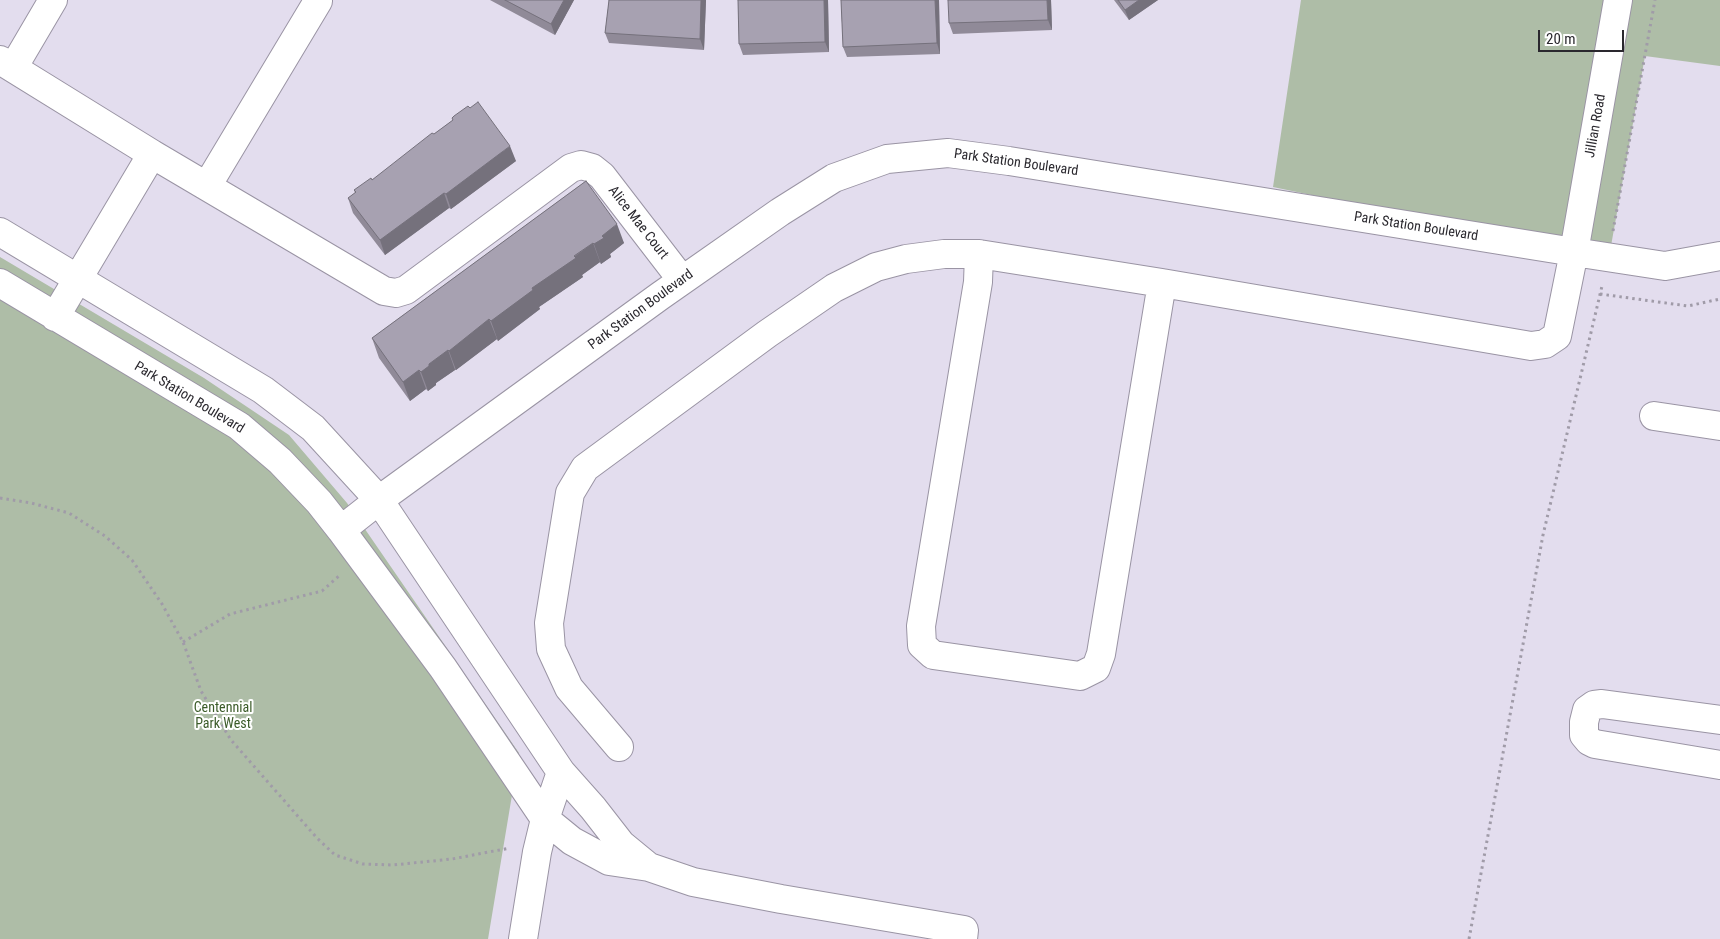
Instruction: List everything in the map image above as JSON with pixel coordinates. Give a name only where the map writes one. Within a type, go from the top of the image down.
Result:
[{"type":"street","points":[[53,0],[6,64],[207,186],[318,1]]},
{"type":"street","name":"Jillian Road","points":[[1162,283],[1531,346],[1545,344],[1557,336],[1574,252],[1618,0]]},
{"type":"street","name":"Park Station Boulevard","points":[[0,284],[239,426],[280,461],[319,502],[341,530],[379,500],[682,280],[780,212],[834,178],[887,159],[948,153],[1087,173],[1665,266],[1720,256]]},
{"type":"street","points":[[55,317],[152,154]]},
{"type":"street","name":"Alice Mae Court","points":[[207,186],[384,291],[396,293],[406,290],[571,168],[581,165],[592,168],[602,176],[682,280]]},
{"type":"street","points":[[0,232],[263,390],[313,428],[379,500],[561,772],[593,808],[621,844],[649,867]]},
{"type":"street","points":[[619,747],[569,688],[551,649],[549,623],[570,493],[585,468],[766,334],[834,288],[876,267],[906,259],[944,254],[979,254],[1162,283],[1101,654],[1096,668],[1080,676],[933,655],[922,645],[921,626],[978,282],[979,254]]},
{"type":"street","points":[[1654,416],[1720,426]]},
{"type":"street","points":[[341,530],[443,668],[545,819],[572,841],[609,862],[649,867],[693,882],[722,888],[964,930],[963,939]]},
{"type":"street","points":[[1720,720],[1602,704],[1594,705],[1588,710],[1584,722],[1584,735],[1589,741],[1596,744],[1720,765]]},
{"type":"street","points":[[523,939],[536,852],[561,772]]},
{"type":"path","points":[[1470,939],[1543,534],[1608,258],[1655,0]]},
{"type":"path","points":[[1600,294],[1688,306],[1720,299]]},
{"type":"path","points":[[0,498],[31,503],[69,513],[105,536],[132,560],[162,604],[183,642],[201,692],[231,740],[317,838],[335,855],[363,864],[393,865],[452,858],[514,847],[512,856]]},
{"type":"path","points":[[183,642],[230,614],[322,592],[342,574],[363,560]]},
{"type":"green space","points":[[1301,0],[1720,0],[1720,66],[1645,56],[1609,257],[1273,187]]},
{"type":"green space","name":"Centennial Park West","points":[[0,257],[204,378],[289,435],[347,503],[519,753],[488,939],[0,939]]},
{"type":"building","points":[[505,0],[564,0],[551,24]]},
{"type":"building","points":[[609,0],[701,0],[700,39],[605,33]]},
{"type":"building","points":[[738,0],[824,0],[825,42],[739,44]]},
{"type":"building","points":[[841,0],[935,0],[937,43],[843,47]]},
{"type":"building","points":[[948,0],[1047,0],[1048,20],[949,23]]},
{"type":"building","points":[[1118,0],[1139,0],[1125,10]]},
{"type":"building","points":[[478,102],[510,146],[380,240],[348,198],[356,192],[354,190],[371,178],[372,180],[432,133],[434,134],[453,120],[454,116],[468,106],[470,108]]},
{"type":"building","points":[[586,181],[617,224],[602,236],[604,238],[574,256],[576,258],[532,288],[533,290],[491,321],[489,319],[421,372],[419,370],[403,382],[372,338]]}]
